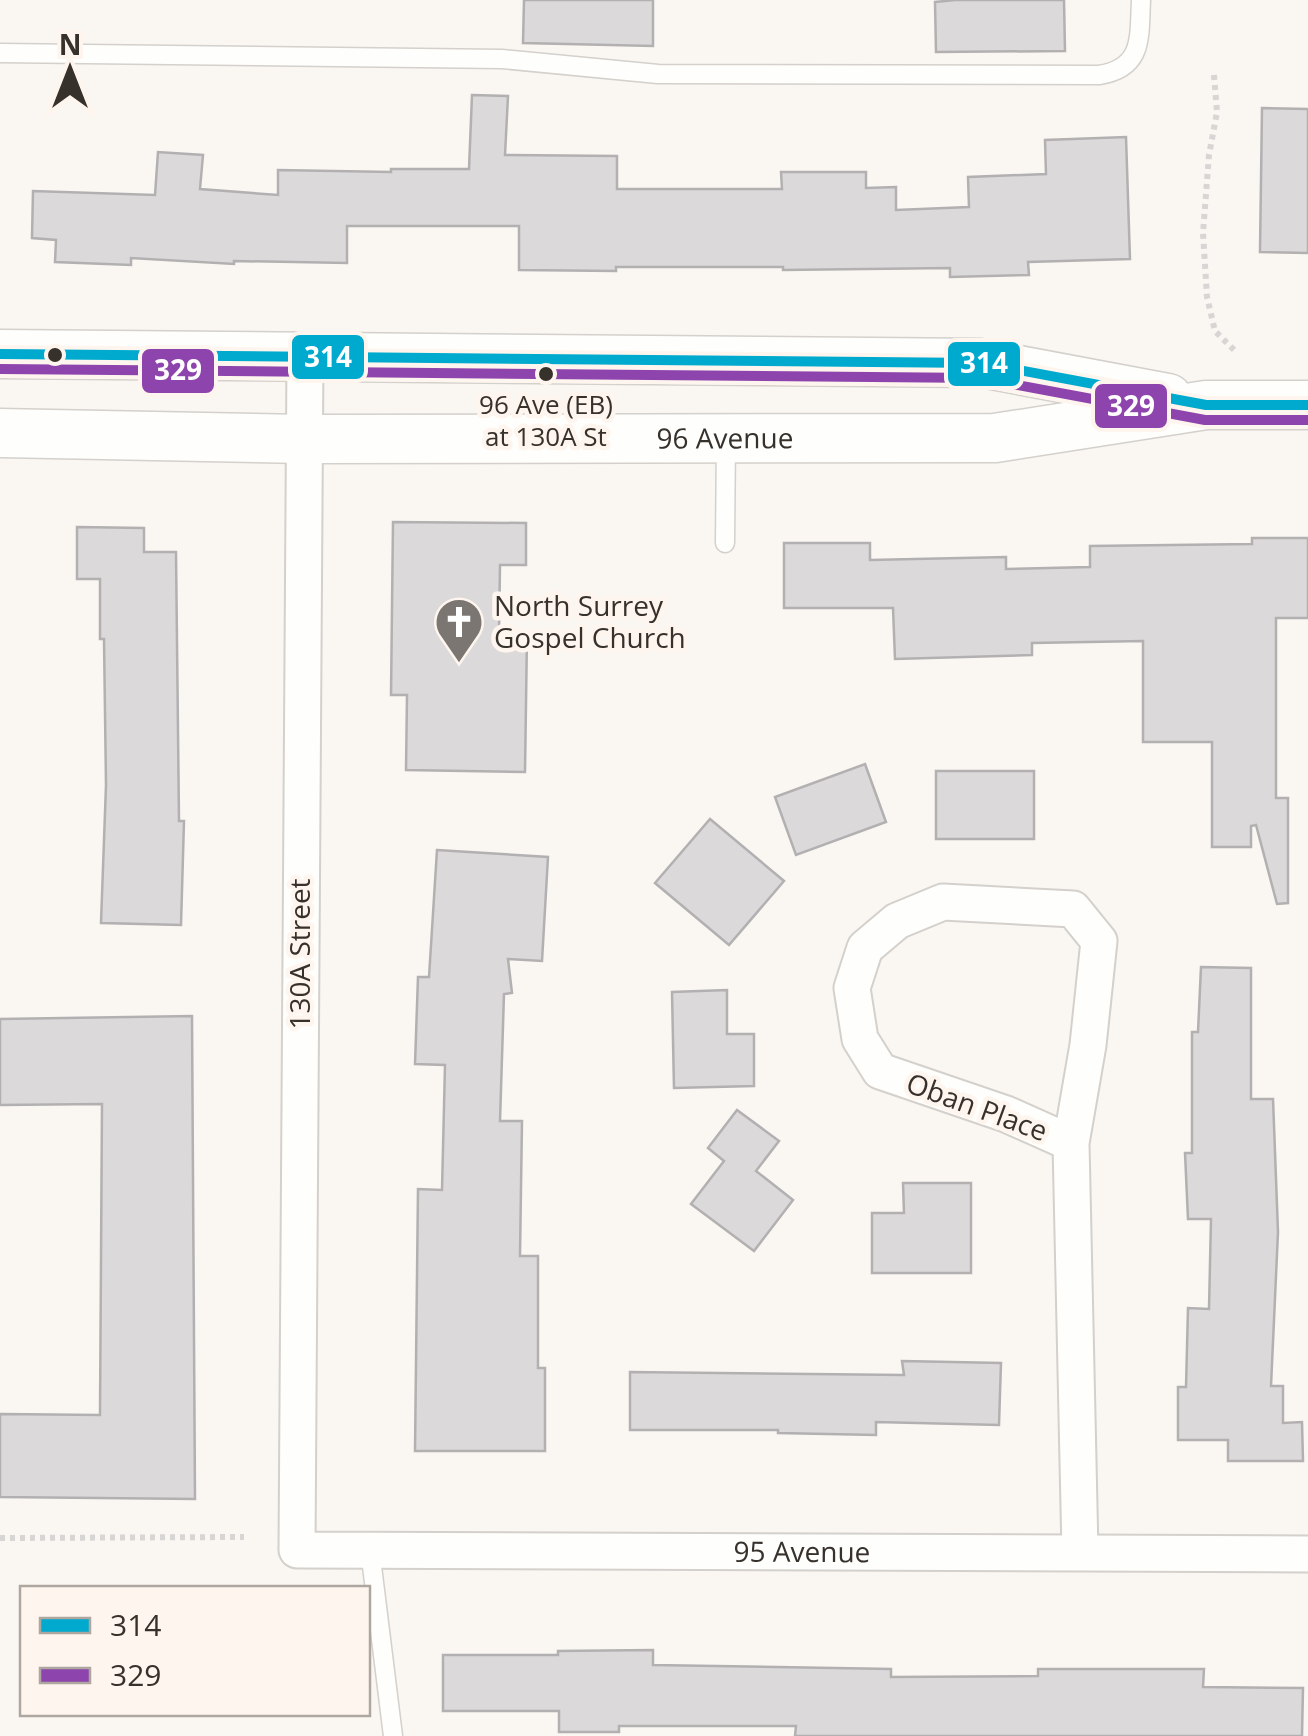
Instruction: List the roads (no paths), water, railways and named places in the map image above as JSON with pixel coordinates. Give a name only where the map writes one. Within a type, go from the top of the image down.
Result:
[{"type":"main road","name":"96 Avenue","points":[[0,354],[981,364],[1206,405]]},
{"type":"main road","name":"96 Avenue","points":[[0,432],[303,438],[996,438],[1206,405],[1308,405]]},
{"type":"street","name":"130A Street","points":[[298,1550],[305,357]]},
{"type":"street","name":"Oban Place","points":[[1071,1143],[1006,1114],[880,1070],[860,1039],[852,988],[865,948],[898,921],[943,902],[1073,909],[1099,941],[1088,1045],[1071,1143],[1080,1552]]},
{"type":"street","name":"95 Avenue","points":[[298,1550],[1308,1554]]},
{"type":"lane","points":[[0,53],[502,59],[658,74],[1099,74],[1120,70],[1138,49],[1141,0]]},
{"type":"lane","points":[[725,543],[726,438]]},
{"type":"lane","points":[[370,1550],[393,1736]]},
{"type":"place","name":"96 Ave (EB) at 130A St","points":[[546,374]]},
{"type":"place","name":"North Surrey Gospel Church","points":[[459,664]]}]
